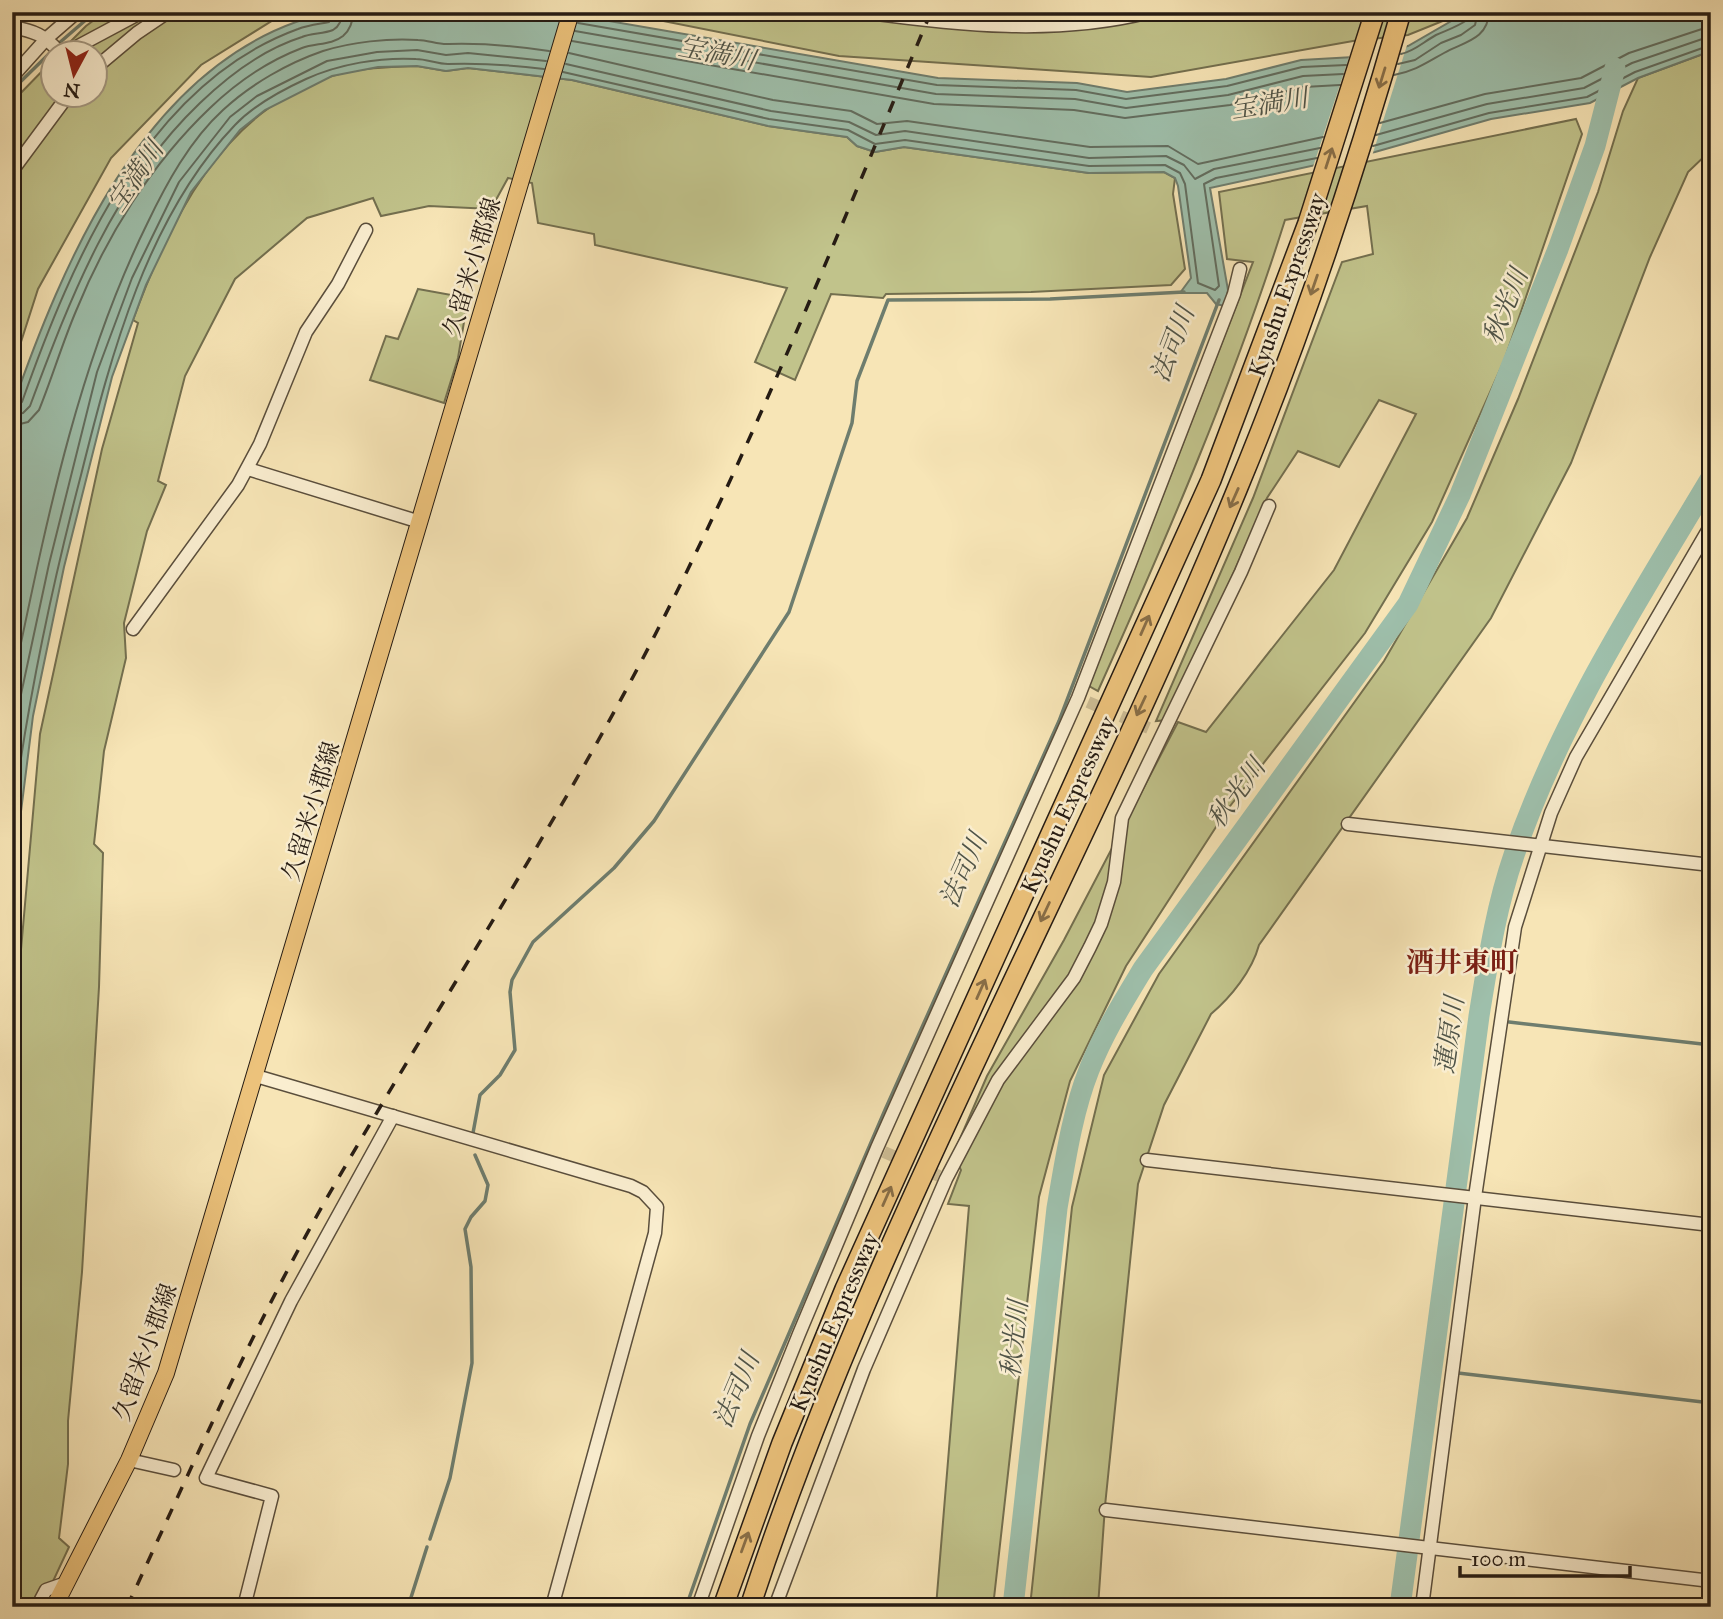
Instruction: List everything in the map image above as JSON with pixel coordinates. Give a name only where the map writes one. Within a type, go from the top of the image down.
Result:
[{"type":"highway","name":"Kyushu Expressway","points":[[723,1607],[782,1443],[845,1289],[1211,480],[1308,223],[1375,12]]},
{"type":"highway","name":"Kyushu Expressway","points":[[750,1607],[806,1451],[869,1301],[1239,487],[1336,221],[1401,12]]},
{"type":"main road","name":"久留米小郡線","points":[[54,1607],[129,1460],[166,1373],[570,12]]},
{"type":"street","points":[[12,27],[34,31],[47,38],[77,12]]},
{"type":"street","points":[[93,38],[142,12]]},
{"type":"street","points":[[108,57],[168,12]]},
{"type":"street","points":[[862,12],[927,21],[1040,27],[1091,24],[1150,12]]},
{"type":"street","points":[[12,77],[38,48]]},
{"type":"street","points":[[12,171],[59,108]]},
{"type":"street","points":[[133,629],[181,566],[248,469],[306,332],[338,284],[366,230]]},
{"type":"street","points":[[698,1607],[758,1436],[881,1150],[1083,700],[1234,294],[1240,269]]},
{"type":"street","points":[[248,469],[420,522]]},
{"type":"street","points":[[775,1607],[864,1368],[942,1177],[998,1080],[1058,1001],[1090,947],[1114,882],[1122,818],[1158,732],[1241,572],[1269,506]]},
{"type":"street","points":[[1422,1607],[1475,1197],[1515,927],[1541,845],[1576,757],[1711,526]]},
{"type":"street","points":[[1348,824],[1711,865]]},
{"type":"street","points":[[256,1076],[631,1186],[643,1192],[657,1206],[655,1233],[552,1607]]},
{"type":"street","points":[[244,1607],[272,1496],[206,1478],[290,1301],[393,1116]]},
{"type":"street","points":[[1147,1160],[1711,1225]]},
{"type":"street","points":[[129,1460],[174,1471]]},
{"type":"street","points":[[1106,1510],[1711,1581]]},
{"type":"street","points":[[37,1607],[46,1590],[66,1583]]},
{"type":"green space","points":[[105,12],[286,12],[201,65],[111,158],[38,289],[12,370],[12,102],[38,75],[38,108],[108,108],[108,38],[74,38]]},
{"type":"green space","points":[[618,12],[869,12],[939,27],[945,12],[1465,12],[1408,35],[1353,41],[1151,77],[839,56]]},
{"type":"green space","points":[[1711,51],[1711,150],[1688,172],[1650,257],[1571,463],[1491,618],[1259,945],[1240,983],[1211,1014],[1164,1105],[1138,1184],[1105,1506],[1098,1607],[1030,1607],[1072,1207],[1104,1075],[1159,974],[1384,661],[1467,518],[1518,399],[1598,192],[1623,111],[1638,78]]},
{"type":"green space","points":[[417,66],[446,71],[468,68],[572,80],[768,126],[847,137],[857,146],[875,152],[904,147],[1089,173],[1164,172],[1175,178],[1173,194],[1185,269],[1171,285],[1031,292],[886,294],[883,298],[831,294],[795,380],[755,362],[787,288],[595,245],[594,234],[538,223],[532,183],[508,178],[491,209],[429,206],[381,216],[373,198],[307,218],[235,279],[185,376],[158,481],[166,485],[147,531],[124,623],[126,658],[104,751],[94,844],[103,853],[99,987],[82,1272],[68,1421],[68,1464],[59,1538],[69,1547],[41,1607],[12,1607],[12,1080],[40,734],[102,449],[138,323],[133,320],[147,282],[183,208],[205,174],[231,142],[260,115],[294,92],[332,76],[384,67]]},
{"type":"green space","points":[[1576,119],[1582,134],[1504,361],[1432,522],[1365,633],[1227,810],[1126,966],[1070,1081],[1039,1197],[993,1607],[936,1607],[969,1206],[948,1204],[961,1170],[953,1155],[987,1076],[1064,940],[1178,722],[1206,732],[1334,570],[1416,414],[1379,400],[1339,467],[1298,451],[1267,498],[1168,720],[1156,721],[1253,498],[1342,262],[1373,254],[1367,206],[1285,220],[1222,400],[1174,517],[1098,691],[1089,686],[1253,262],[1227,259],[1219,192]]},
{"type":"green space","points":[[418,289],[468,298],[458,358],[444,403],[370,380],[386,336],[398,339]]},
{"type":"water","name":"宝満川","points":[[342,12],[557,12],[938,78],[1077,83],[1127,92],[1226,79],[1301,60],[1354,57],[1408,46],[1467,12],[1711,12],[1711,51],[1638,78],[1590,103],[1491,119],[1375,152],[1210,188],[1228,290],[1225,306],[1216,304],[1207,293],[1180,293],[1191,278],[1178,186],[1175,178],[1164,172],[1089,173],[904,147],[875,152],[857,146],[847,137],[768,126],[572,80],[468,68],[446,71],[417,66],[378,67],[332,76],[265,110],[240,130],[191,192],[146,285],[112,377],[64,567],[33,716],[12,883],[12,408],[32,353],[83,238],[114,182],[151,131],[193,86],[241,49],[296,22]]},
{"type":"pier","points":[[1408,42],[1372,156],[1312,170],[1350,54]]},
{"type":"waterway","points":[[65,38],[95,12]]},
{"type":"waterway","points":[[12,90],[38,65]]},
{"type":"waterway","name":"秋光川","points":[[1013,1607],[1057,1208],[1074,1120],[1089,1070],[1107,1031],[1143,969],[1408,604],[1460,495],[1558,249],[1595,146],[1615,68]]},
{"type":"waterway","points":[[473,1133],[480,1095],[500,1075],[515,1050],[510,992],[512,980],[533,942],[614,868],[654,821],[789,612],[852,423],[857,381],[888,300],[1050,299],[1184,292]]},
{"type":"waterway","name":"法司川","points":[[686,1607],[750,1424],[885,1110],[1059,721],[1219,300]]},
{"type":"waterway","name":"蓮原川","points":[[1400,1607],[1479,1016],[1502,894],[1533,805],[1577,709],[1629,615],[1711,478]]},
{"type":"waterway","points":[[1509,1022],[1711,1045]]},
{"type":"waterway","points":[[430,1539],[450,1478],[472,1363],[471,1267],[465,1229],[485,1201],[488,1185],[475,1155]]},
{"type":"waterway","points":[[1458,1373],[1711,1403]]},
{"type":"waterway","points":[[408,1607],[427,1547]]},
{"type":"tunnel","points":[[1088,702],[1153,730]]},
{"type":"tunnel","points":[[884,1152],[939,1176]]},
{"type":"railway","points":[[127,1607],[221,1403],[297,1252],[566,798],[682,581],[758,420],[931,12]]},
{"type":"district","name":"酒井東町","points":[[1462,962]]}]
